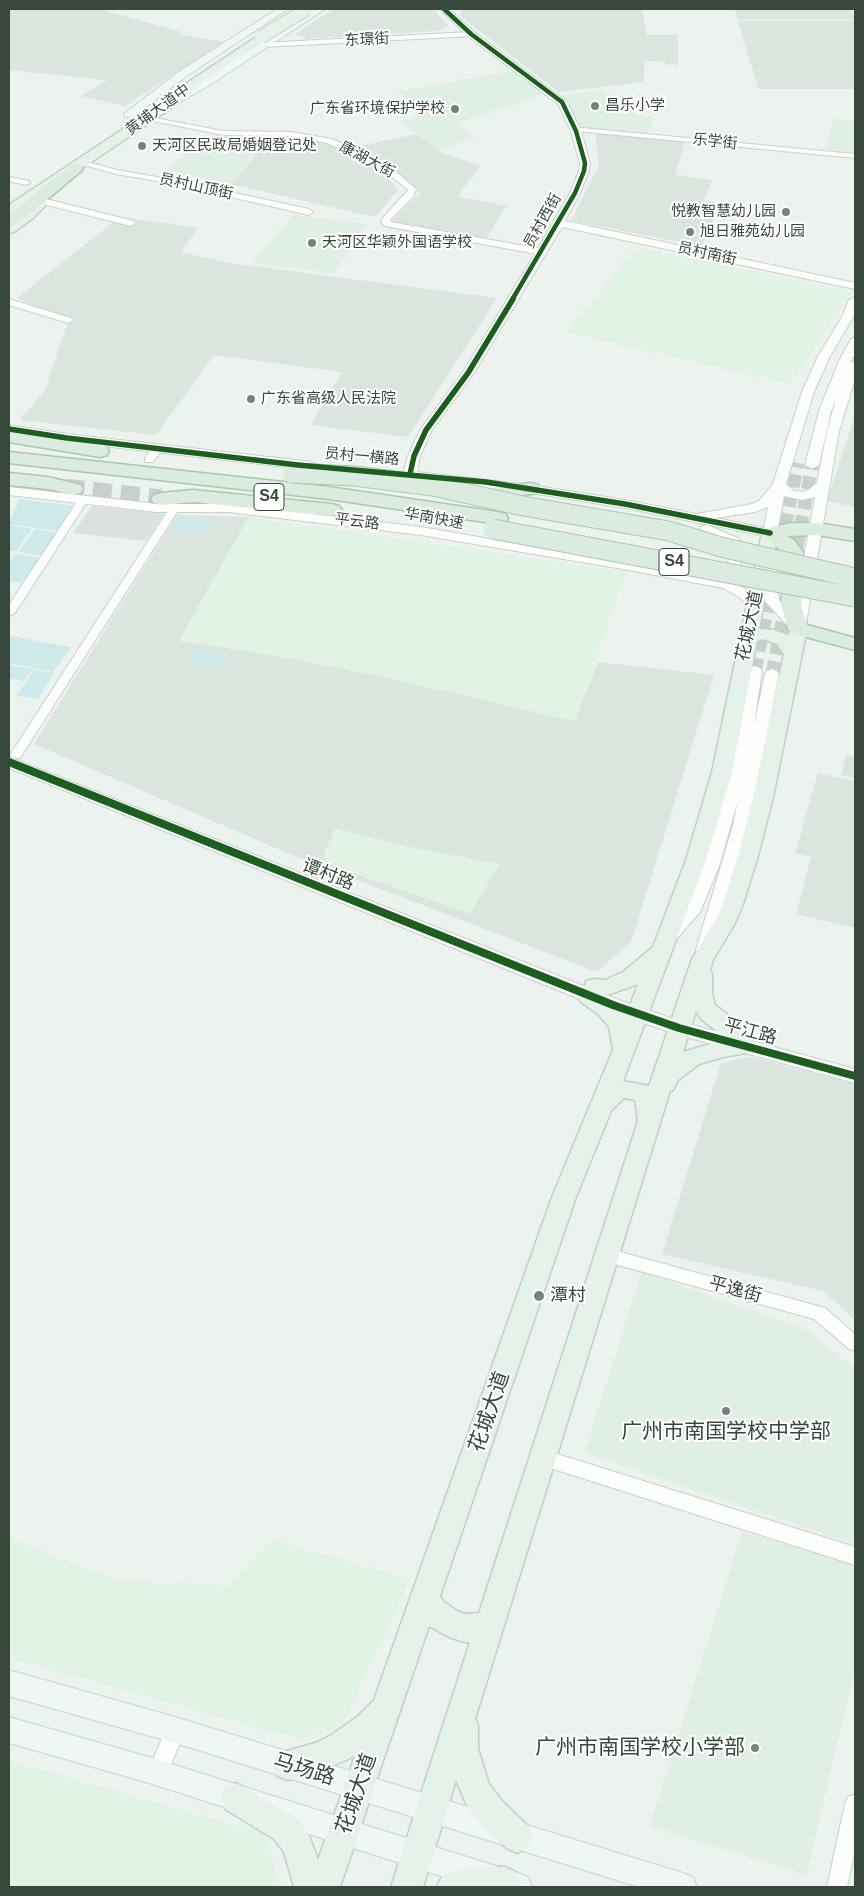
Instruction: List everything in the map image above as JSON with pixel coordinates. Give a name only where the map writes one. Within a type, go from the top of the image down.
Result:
[{"type":"highway","points":[[11,220],[45,196],[80,165]]},
{"type":"highway","points":[[9,438],[153,454],[292,473],[355,476],[433,486],[523,506],[669,531],[722,547],[855,578]]},
{"type":"highway","points":[[9,448],[153,454]]},
{"type":"highway","name":"华南快速","points":[[9,457],[47,466],[372,509],[496,523],[855,583]]},
{"type":"highway","points":[[47,466],[123,464],[348,484],[414,493]]},
{"type":"highway","name":"华南快速","points":[[9,466],[47,466]]},
{"type":"highway","points":[[9,479],[48,483],[79,494]]},
{"type":"highway","points":[[438,496],[474,497],[530,489]]},
{"type":"highway","points":[[168,504],[193,496],[496,523]]},
{"type":"highway","name":"华南快速","points":[[496,523],[855,597]]},
{"type":"highway","points":[[770,533],[791,529],[816,529],[855,535]]},
{"type":"highway","points":[[770,533],[787,544],[793,552],[795,566],[791,606],[798,629],[855,644]]},
{"type":"highway","points":[[732,572],[765,583],[855,604]]},
{"type":"main road","name":"黄埔大道中","points":[[11,220],[80,165],[259,39],[295,9]]},
{"type":"main road","points":[[125,118],[176,78],[280,10],[300,11],[305,14],[320,9]]},
{"type":"main road","name":"黄埔大道中","points":[[125,118],[306,13]]},
{"type":"main road","points":[[14,191],[39,174]]},
{"type":"main road","name":"花城大道","points":[[324,1887],[564,1197],[666,941],[710,817],[731,729],[770,533]]},
{"type":"main road","name":"花城大道","points":[[407,1887],[680,1023],[703,959],[726,919],[748,856],[765,788],[798,629]]},
{"type":"main road","points":[[748,638],[763,634],[774,635],[784,640],[792,653]]},
{"type":"main road","points":[[624,1050],[620,1024],[591,991],[607,988],[630,978],[650,961],[666,941]]},
{"type":"main road","points":[[703,959],[701,993],[705,1007],[710,1014],[741,1040]]},
{"type":"main road","points":[[649,1120],[670,1074],[680,1065],[705,1052],[741,1040]]},
{"type":"main road","points":[[602,1105],[617,1091],[626,1089],[643,1093],[646,1098],[649,1120]]},
{"type":"main road","points":[[425,1600],[434,1612],[449,1623],[464,1628],[488,1627]]},
{"type":"main road","name":"马场路","points":[[9,1682],[175,1730],[684,1887]]},
{"type":"main road","points":[[288,1765],[322,1756],[344,1744],[368,1728],[387,1707]]},
{"type":"main road","points":[[463,1707],[463,1749],[469,1774],[482,1801],[517,1836]]},
{"type":"main road","points":[[9,1730],[158,1773],[512,1885]]},
{"type":"main road","points":[[236,1798],[285,1828],[297,1844],[310,1887]]},
{"type":"main road","points":[[453,1887],[469,1883],[512,1885]]},
{"type":"street","name":"员村西街","points":[[410,474],[414,456],[426,430],[468,373],[542,252],[575,192],[584,171],[583,156],[575,129],[562,102],[471,34],[444,9]]},
{"type":"street","name":"东璟街","points":[[259,39],[471,34]]},
{"type":"street","name":"康湖大街","points":[[148,118],[223,132],[291,134],[330,141],[385,167],[412,190],[410,196],[386,220],[385,222],[388,224],[542,252]]},
{"type":"street","name":"乐学街","points":[[575,129],[855,156]]},
{"type":"street","name":"员村山顶街","points":[[80,165],[183,184],[310,212]]},
{"type":"street","points":[[9,179],[26,183]]},
{"type":"street","points":[[45,196],[131,223]]},
{"type":"street","name":"员村南街","points":[[559,222],[855,286]]},
{"type":"street","name":"花城大道","points":[[798,463],[820,391],[850,326],[855,300]]},
{"type":"street","points":[[9,302],[68,320]]},
{"type":"street","name":"花城大道","points":[[770,533],[779,484],[808,392],[824,356],[852,317]]},
{"type":"street","points":[[812,465],[825,411],[845,361],[855,342]]},
{"type":"street","name":"花城大道","points":[[798,629],[833,431],[846,386],[855,365]]},
{"type":"street","name":"员村一横路","points":[[9,429],[153,454],[410,474],[530,489],[625,504],[656,512],[770,533]]},
{"type":"street","points":[[689,518],[755,508],[764,504],[779,484],[790,494],[802,496],[813,493],[823,485]]},
{"type":"street","name":"平云路","points":[[9,491],[79,494],[383,525],[514,546],[727,585],[744,594],[756,606]]},
{"type":"street","points":[[9,613],[79,494]]},
{"type":"street","points":[[11,757],[168,504]]},
{"type":"street","points":[[656,512],[726,536],[738,546],[737,559],[730,568],[713,575],[690,578]]},
{"type":"street","name":"花城大道","points":[[666,941],[691,912],[712,864],[739,768],[755,671]]},
{"type":"street","name":"花城大道","points":[[703,959],[742,825],[772,674]]},
{"type":"street","name":"谭村路","points":[[11,757],[639,1009]]},
{"type":"street","name":"平江路","points":[[639,1009],[855,1076]]},
{"type":"street","name":"平江路","points":[[741,1040],[855,1065]]},
{"type":"street","name":"平逸街","points":[[606,1255],[819,1313],[855,1344]]},
{"type":"street","points":[[542,1457],[855,1556]]},
{"type":"street","points":[[158,1773],[175,1730]]},
{"type":"street","points":[[837,1887],[855,1804]]},
{"type":"shaded area","points":[[9,9],[99,9],[182,32],[179,34],[223,42],[125,106],[81,96],[125,68],[105,80],[9,70]]},
{"type":"shaded area","points":[[334,9],[433,9],[448,26],[437,31],[307,39],[295,34]]},
{"type":"shaded area","points":[[462,9],[642,9],[647,35],[678,35],[678,65],[666,64],[662,61],[645,61],[643,82],[559,92],[460,16]]},
{"type":"shaded area","points":[[735,9],[851,9],[855,20],[738,20]]},
{"type":"shaded area","points":[[738,21],[855,21],[855,89],[758,89]]},
{"type":"shaded area","name":"广东省环境保护学校","points":[[513,71],[546,93],[459,123],[476,135],[440,152],[400,122],[418,117],[399,91]]},
{"type":"shaded area","name":"昌乐小学","points":[[602,90],[636,115],[654,117],[647,134],[580,128],[560,96]]},
{"type":"shaded area","points":[[834,118],[855,121],[855,153],[824,149]]},
{"type":"shaded area","points":[[595,133],[685,142],[675,175],[712,180],[704,200],[721,203],[702,246],[571,221],[599,166]]},
{"type":"shaded area","points":[[217,134],[281,136],[330,144],[380,168],[398,190],[375,217],[231,184],[258,153],[194,145]]},
{"type":"shaded area","points":[[417,134],[440,152],[480,166],[457,197],[507,206],[485,239],[392,221],[421,192],[360,146]]},
{"type":"shaded area","points":[[194,145],[258,153],[231,184],[168,171]]},
{"type":"shaded area","name":"天河区华颖外国语学校","points":[[293,215],[369,224],[333,273],[252,263]]},
{"type":"shaded area","points":[[120,217],[198,228],[181,252],[229,263],[497,298],[408,437],[310,425],[342,372],[214,355],[156,435],[20,420],[45,390],[68,321],[17,298]]},
{"type":"shaded area","points":[[637,247],[851,292],[791,384],[565,332]]},
{"type":"shaded area","points":[[855,415],[855,507],[827,501]]},
{"type":"shaded area","points":[[19,499],[76,506],[63,532],[9,524]]},
{"type":"shaded area","points":[[92,506],[164,514],[146,541],[73,533]]},
{"type":"shaded area","points":[[177,515],[249,517],[179,641],[249,651],[376,675],[574,721],[598,662],[714,675],[631,942],[597,972],[292,855],[34,744]]},
{"type":"shaded area","points":[[177,517],[211,521],[205,532],[171,528]]},
{"type":"shaded area","points":[[249,517],[626,572],[575,721],[376,675],[249,651],[179,641]]},
{"type":"shaded area","points":[[9,525],[32,529],[16,551],[9,550]]},
{"type":"shaded area","points":[[35,529],[60,533],[44,556],[19,552]]},
{"type":"shaded area","points":[[15,554],[41,558],[21,583],[9,581],[9,563]]},
{"type":"shaded area","points":[[9,636],[71,647],[53,672],[9,663]]},
{"type":"shaded area","points":[[197,649],[228,654],[221,667],[187,662]]},
{"type":"shaded area","points":[[9,665],[33,669],[24,681],[9,678]]},
{"type":"shaded area","points":[[34,670],[54,673],[38,699],[17,695]]},
{"type":"shaded area","points":[[846,755],[855,757],[855,778],[841,775]]},
{"type":"shaded area","points":[[818,773],[855,781],[855,928],[796,914],[811,857],[795,853]]},
{"type":"shaded area","points":[[335,828],[419,849],[500,864],[470,914],[328,864],[323,857]]},
{"type":"shaded area","points":[[750,1057],[855,1084],[855,1320],[823,1291],[662,1254],[721,1063]]},
{"type":"shaded area","name":"广州市南国学校中学部","points":[[642,1272],[806,1329],[855,1368],[855,1544],[584,1453]]},
{"type":"shaded area","name":"广州市南国学校小学部","points":[[742,1532],[855,1565],[855,1670],[806,1875],[650,1826]]},
{"type":"shaded area","points":[[9,1538],[116,1580],[226,1586],[271,1540],[410,1579],[342,1727],[299,1739],[9,1658]]},
{"type":"shaded area","points":[[9,1761],[266,1834],[279,1887],[9,1887]]},
{"type":"tunnel","points":[[781,546],[798,463]]},
{"type":"tunnel","points":[[793,568],[812,465]]},
{"type":"tunnel","points":[[9,485],[74,489],[161,499]]},
{"type":"tunnel","points":[[755,671],[773,581]]},
{"type":"tunnel","points":[[772,674],[787,598]]},
{"type":"cycle path","points":[[410,474],[414,456],[426,430],[468,373],[542,252],[575,193],[584,171],[585,163],[576,131],[562,102],[471,34],[444,9]]},
{"type":"cycle path","points":[[9,429],[67,438],[298,465],[486,482],[625,504],[770,533]]},
{"type":"cycle path","points":[[9,762],[613,1005],[679,1028],[855,1076]]},
{"type":"place","name":"昌乐小学","points":[[595,106]]},
{"type":"place","name":"广东省环境保护学校","points":[[455,109]]},
{"type":"place","name":"天河区民政局婚姻登记处","points":[[142,146]]},
{"type":"place","name":"悦教智慧幼儿园","points":[[786,212]]},
{"type":"place","name":"旭日雅苑幼儿园","points":[[690,232]]},
{"type":"place","name":"天河区华颖外国语学校","points":[[312,243]]},
{"type":"place","name":"广东省高级人民法院","points":[[251,399]]},
{"type":"place","name":"潭村","points":[[539,1296]]},
{"type":"place","name":"广州市南国学校中学部","points":[[726,1411]]},
{"type":"place","name":"广州市南国学校小学部","points":[[755,1748]]}]
